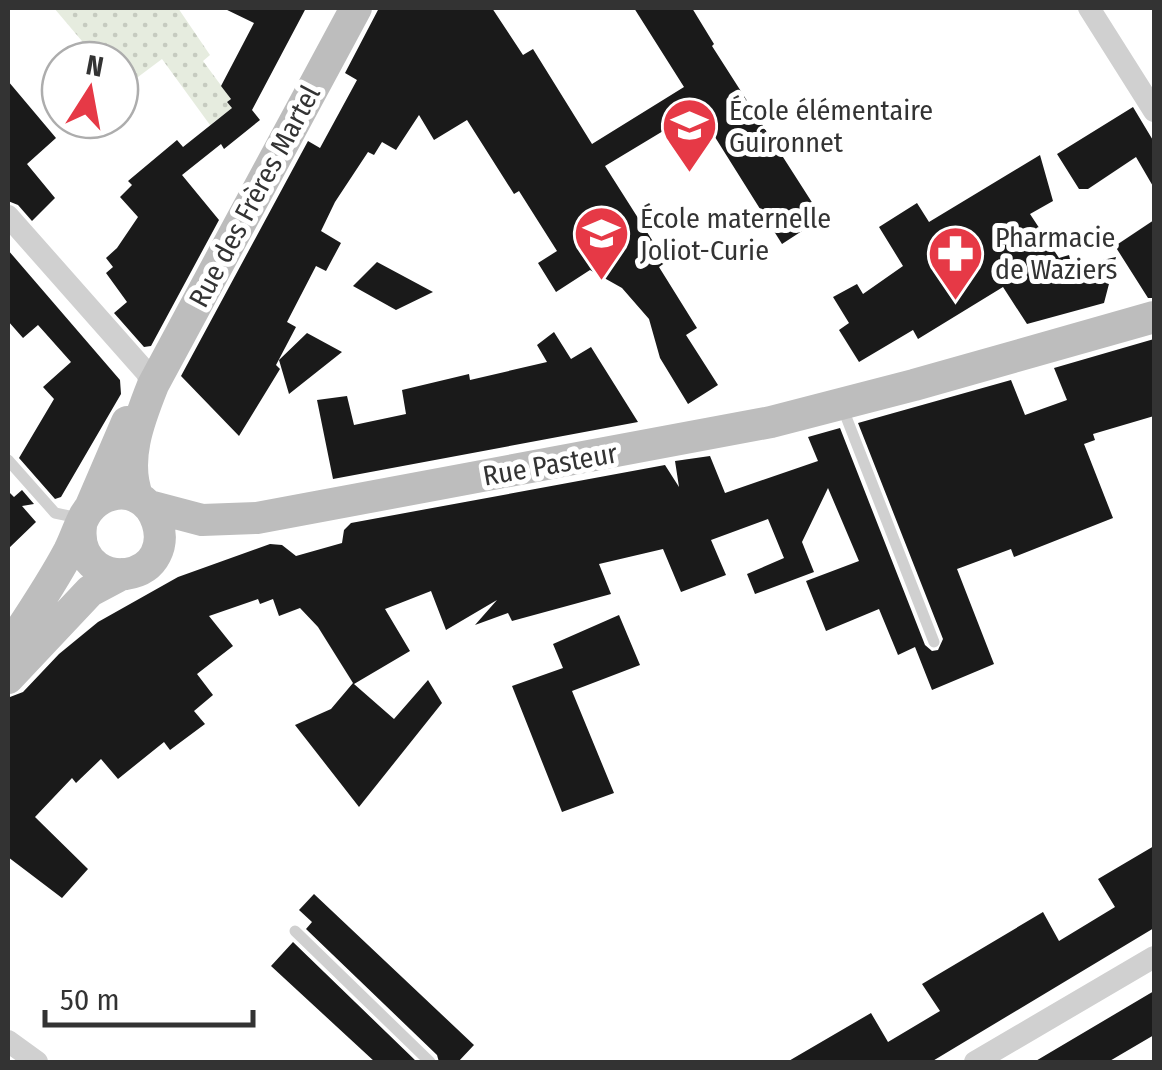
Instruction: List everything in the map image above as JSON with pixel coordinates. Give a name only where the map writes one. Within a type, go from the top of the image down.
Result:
[{"type":"street","name":"Rue des Frères Martel","points":[[8,649],[66,557],[122,430],[152,385],[356,8]]},
{"type":"street","points":[[1089,8],[1154,111]]},
{"type":"street","points":[[8,216],[146,372],[152,385]]},
{"type":"street","name":"Rue Pasteur","points":[[144,502],[202,520],[257,518],[700,437],[842,404],[1154,317]]},
{"type":"street","name":"Rue des Frères Martel","points":[[144,502],[132,474],[134,448],[152,385]]},
{"type":"street","points":[[112,495],[144,502],[159,523],[158,550],[134,570],[102,570],[92,563],[82,546],[85,518],[112,495]]},
{"type":"street","name":"Rue Pasteur","points":[[8,678],[90,591],[186,544],[257,518]]},
{"type":"street","points":[[975,1062],[1154,957]]},
{"type":"street","points":[[8,1042],[37,1062]]},
{"type":"lane","points":[[842,404],[934,642]]},
{"type":"lane","points":[[8,460],[56,513],[85,518]]},
{"type":"lane","points":[[296,931],[430,1062]]},
{"type":"shaded area","points":[[54,8],[178,8],[210,55],[203,61],[231,99],[227,102],[232,108],[210,125],[162,59],[140,76],[140,40],[81,40]]},
{"type":"building","points":[[223,8],[306,8],[252,110],[260,120],[182,175],[219,220],[151,346],[144,347],[114,313],[127,302],[106,273],[113,267],[106,258],[138,217],[120,197],[132,185],[128,181],[177,140],[183,147],[232,108],[227,102],[231,99],[221,86],[254,23]]},
{"type":"building","points":[[379,8],[492,8],[523,55],[533,49],[592,144],[684,87],[634,8],[692,8],[822,218],[782,244],[698,110],[605,166],[666,262],[659,267],[697,328],[686,335],[718,385],[688,404],[660,358],[649,319],[622,288],[590,270],[556,292],[538,263],[557,251],[519,191],[514,194],[467,120],[434,140],[419,115],[396,150],[382,142],[374,155],[368,152],[335,202],[321,231],[341,243],[326,271],[316,266],[287,322],[296,327],[276,365],[280,369],[239,436],[181,376],[308,141],[320,148],[357,80],[345,73]]},
{"type":"building","points":[[8,81],[40,119],[40,140],[54,140],[27,164],[55,198],[32,221],[18,205],[8,201]]},
{"type":"building","points":[[1133,107],[1154,142],[1154,188],[1136,157],[1088,189],[1079,189],[1057,154]]},
{"type":"building","points":[[1040,155],[1053,201],[1030,214],[1059,258],[1069,255],[1072,267],[1116,257],[1104,303],[1027,324],[1003,287],[918,339],[913,330],[859,362],[839,330],[849,323],[833,297],[857,284],[863,294],[903,266],[879,227],[917,203],[929,222]]},
{"type":"building","points":[[1154,220],[1154,298],[1148,298],[1115,246]]},
{"type":"building","points":[[8,250],[120,380],[121,394],[61,497],[55,499],[19,458],[54,399],[43,387],[71,362],[38,325],[23,338],[8,321]]},
{"type":"building","points":[[377,262],[433,292],[396,310],[353,286]]},
{"type":"building","points":[[554,332],[571,359],[591,347],[638,422],[333,479],[317,400],[347,396],[354,425],[406,414],[402,390],[469,374],[470,380],[547,362],[537,345]]},
{"type":"building","points":[[307,333],[342,352],[289,394],[279,360]]},
{"type":"building","points":[[1154,339],[1154,416],[1093,434],[1095,440],[1084,444],[1113,518],[1014,557],[1011,549],[957,569],[994,664],[932,690],[915,647],[898,655],[879,609],[826,631],[806,581],[859,561],[828,488],[802,542],[814,572],[755,594],[747,574],[784,558],[768,519],[711,540],[726,575],[681,592],[663,549],[599,564],[611,594],[512,621],[508,613],[475,625],[497,600],[446,630],[431,591],[385,609],[410,651],[354,684],[394,719],[428,680],[442,703],[359,807],[295,725],[331,709],[353,683],[318,627],[300,608],[279,616],[273,599],[260,604],[258,599],[209,616],[233,646],[197,674],[213,695],[194,711],[205,724],[170,750],[164,742],[118,779],[101,759],[76,783],[72,778],[35,817],[88,869],[62,898],[8,857],[10,697],[23,692],[59,654],[98,622],[178,577],[270,544],[282,545],[296,556],[342,543],[344,530],[351,523],[665,465],[679,487],[675,461],[710,456],[725,493],[818,461],[808,437],[840,428],[925,645],[932,651],[938,650],[943,639],[858,423],[1011,380],[1025,415],[1067,400],[1054,368]]},
{"type":"building","points":[[22,490],[34,504],[22,506],[36,522],[8,549],[8,491],[14,497]]},
{"type":"building","points":[[619,615],[640,665],[572,691],[614,793],[562,812],[512,686],[563,668],[553,644]]},
{"type":"building","points":[[1154,846],[1154,928],[931,1062],[787,1062],[871,1013],[888,1042],[940,1011],[922,984],[1043,912],[1059,941],[1115,907],[1098,879]]},
{"type":"building","points":[[314,894],[474,1045],[458,1062],[439,1062],[437,1055],[306,929],[312,922],[299,910]]},
{"type":"building","points":[[293,942],[417,1062],[375,1062],[271,966]]},
{"type":"building","points":[[1154,991],[1154,1035],[1108,1062],[1034,1062]]},
{"type":"place","name":"École élémentaire Guironnet","points":[[690,175]]},
{"type":"place","name":"École maternelle Joliot-Curie","points":[[601,283]]},
{"type":"place","name":"Pharmacie de Waziers","points":[[956,302]]}]
